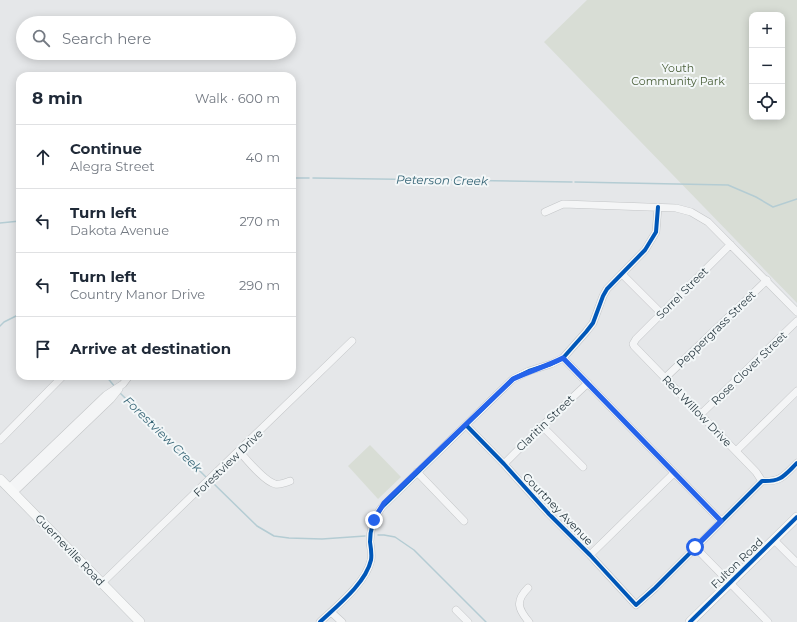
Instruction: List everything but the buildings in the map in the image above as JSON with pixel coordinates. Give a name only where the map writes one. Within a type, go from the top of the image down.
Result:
[{"type":"main road","name":"Guerneville Road","points":[[0,479],[140,622]]},
{"type":"main road","name":"Fulton Road","points":[[690,622],[797,517]]},
{"type":"street","points":[[544,212],[563,204],[676,208],[691,212],[708,222],[797,312]]},
{"type":"street","points":[[320,622],[357,586],[365,576],[371,560],[370,541],[374,520],[384,503],[513,379],[563,358],[593,323],[602,296],[607,289],[645,250],[654,237],[656,232],[658,207]]},
{"type":"street","name":"Sorrel Street","points":[[634,342],[661,313],[731,245]]},
{"type":"street","points":[[622,274],[661,313]]},
{"type":"street","name":"Peppergrass Street","points":[[665,378],[767,280]]},
{"type":"street","name":"Rose Clover Street","points":[[700,414],[797,321]]},
{"type":"street","name":"Forestview Drive","points":[[102,584],[352,341]]},
{"type":"street","name":"Red Willow Drive","points":[[634,342],[634,346],[756,472],[762,481]]},
{"type":"street","points":[[563,358],[721,521]]},
{"type":"street","points":[[0,440],[60,380]]},
{"type":"street","points":[[11,490],[111,399],[126,380]]},
{"type":"street","name":"Claritin Street","points":[[504,464],[588,383]]},
{"type":"street","points":[[736,451],[796,394]]},
{"type":"street","name":"Courtney Avenue","points":[[466,425],[636,605],[695,547]]},
{"type":"street","points":[[542,426],[583,467]]},
{"type":"street","points":[[239,451],[269,481],[276,484],[290,482]]},
{"type":"street","points":[[768,622],[695,547],[762,481],[774,481],[779,479],[797,463]]},
{"type":"street","points":[[417,472],[464,521]]},
{"type":"street","points":[[590,555],[674,472]]},
{"type":"street","points":[[774,540],[797,563]]},
{"type":"street","points":[[528,588],[521,596],[520,607],[522,614],[529,622]]},
{"type":"street","points":[[456,610],[468,622]]},
{"type":"street","points":[[331,612],[342,622]]},
{"type":"green space","name":"Youth Community Park","points":[[587,0],[797,0],[797,303],[544,42]]},
{"type":"green space","points":[[370,445],[401,477],[378,499],[348,466]]},
{"type":"waterway","name":"Peterson Creek","points":[[296,178],[309,178]]},
{"type":"waterway","name":"Peterson Creek","points":[[313,178],[572,182]]},
{"type":"waterway","name":"Peterson Creek","points":[[575,182],[728,185],[756,197],[773,207],[797,199]]},
{"type":"waterway","name":"Peterson Creek","points":[[0,223],[16,221]]},
{"type":"waterway","name":"Forestview Creek","points":[[0,326],[4,322],[16,316]]},
{"type":"waterway","name":"Forestview Creek","points":[[109,380],[115,387]]},
{"type":"waterway","name":"Forestview Creek","points":[[120,393],[206,477]]},
{"type":"waterway","name":"Forestview Creek","points":[[213,483],[257,526],[274,536],[322,539],[365,536]]},
{"type":"waterway","name":"Forestview Creek","points":[[378,535],[395,537],[414,550],[486,622]]},
{"type":"cycle path","points":[[320,622],[350,594],[368,569],[371,560],[371,532],[375,519],[382,507],[513,379],[563,358],[593,323],[607,289],[645,250],[656,232],[658,207]]},
{"type":"cycle path","points":[[466,425],[636,605],[655,588],[762,481],[774,480],[782,477],[797,463]]},
{"type":"cycle path","points":[[690,622],[797,517]]},
{"type":"route","points":[[374,520],[384,503],[513,379],[563,358],[721,521],[695,547]]}]
